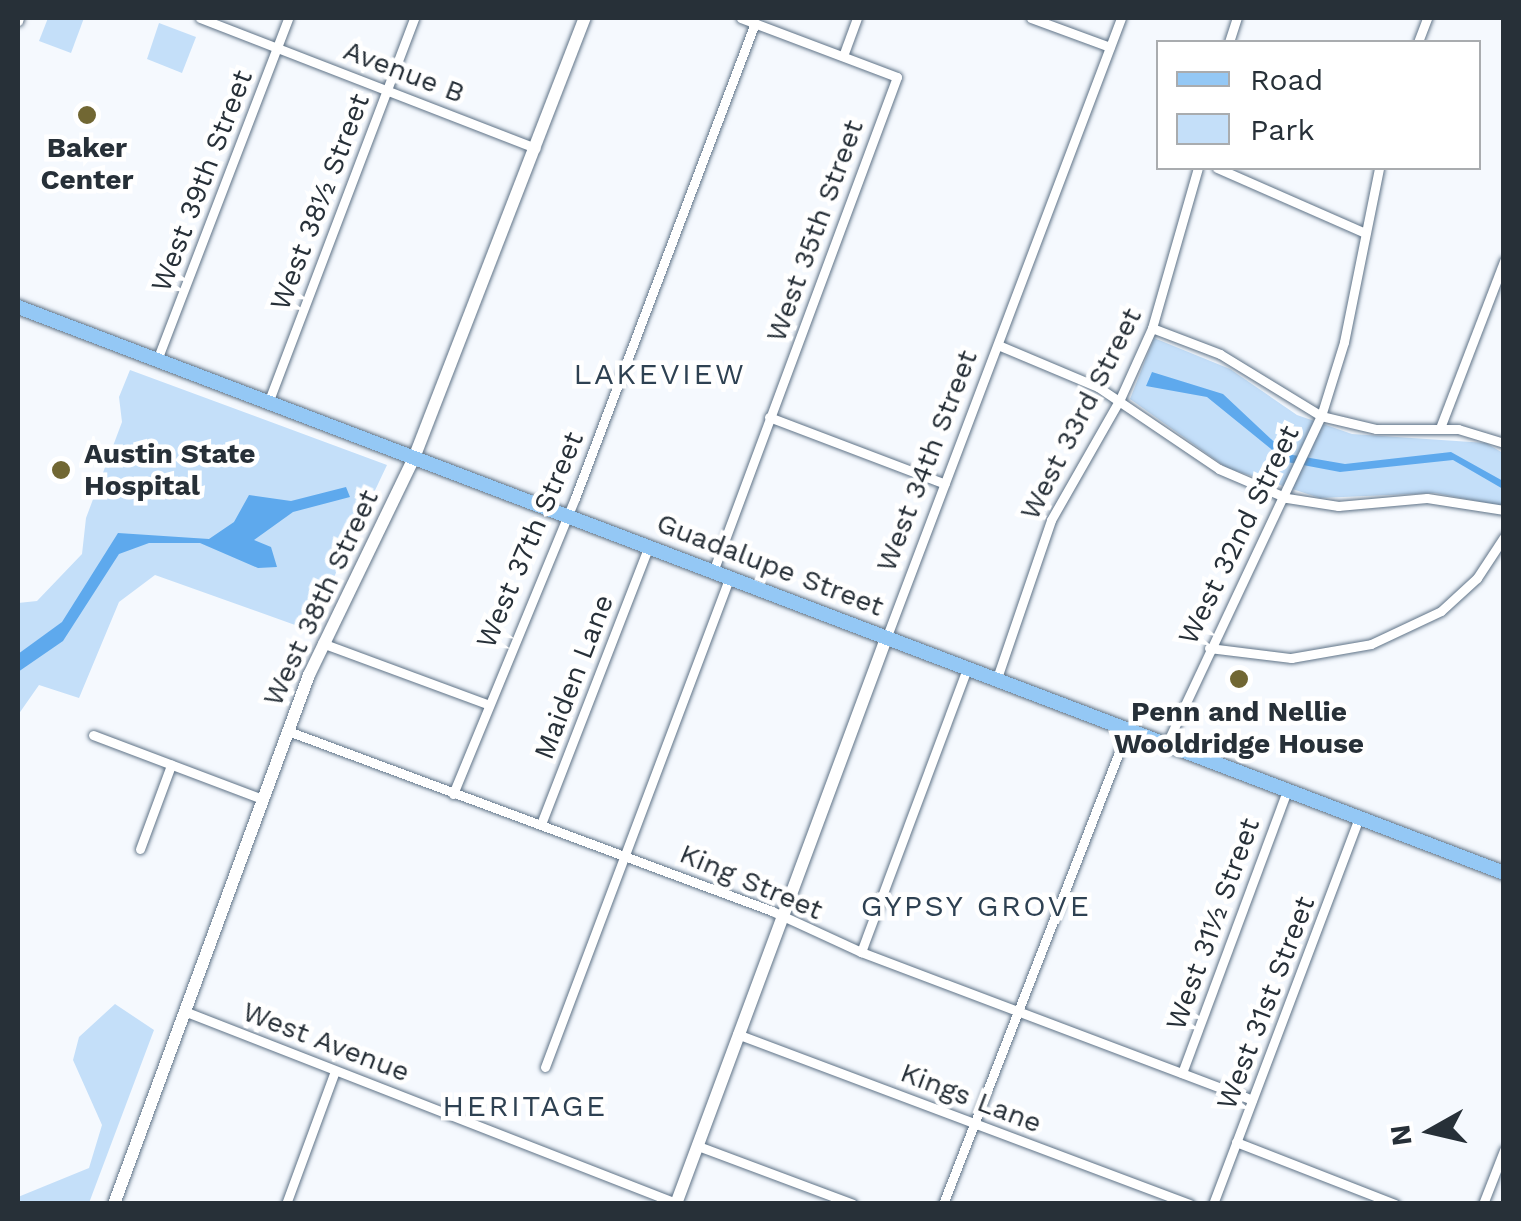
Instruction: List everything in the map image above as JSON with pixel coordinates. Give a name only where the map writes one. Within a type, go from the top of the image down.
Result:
[{"type":"main road","name":"Guadalupe Street","points":[[18,307],[1504,873]]},
{"type":"street","name":"Avenue B","points":[[200,18],[536,148]]},
{"type":"street","name":"West 39th Street","points":[[156,360],[288,18]]},
{"type":"street","name":"West 38½ Street","points":[[268,403],[414,18]]},
{"type":"street","name":"West 38th Street","points":[[114,1204],[322,643],[414,458],[585,18]]},
{"type":"street","points":[[741,18],[842,56],[856,18]]},
{"type":"street","points":[[1031,18],[1110,48]]},
{"type":"street","name":"West 34th Street","points":[[676,1203],[1121,18]]},
{"type":"street","name":"West 37th Street","points":[[453,794],[754,23]]},
{"type":"street","name":"West 35th Street","points":[[714,569],[897,76],[842,56]]},
{"type":"street","name":"West 33rd Street","points":[[997,678],[1051,520],[1120,399],[1152,328],[1197,170]]},
{"type":"street","points":[[1223,170],[1365,233]]},
{"type":"street","name":"West 32nd Street","points":[[1167,744],[1209,648],[1288,498],[1321,416],[1344,342],[1379,170]]},
{"type":"street","points":[[1440,428],[1504,261]]},
{"type":"street","points":[[1152,328],[1220,354],[1321,416],[1376,429],[1440,428],[1504,442]]},
{"type":"street","points":[[998,345],[1120,399],[1219,469],[1288,498],[1338,506],[1427,498],[1504,510]]},
{"type":"street","points":[[769,416],[945,484]]},
{"type":"street","points":[[1209,648],[1291,658],[1390,637],[1461,594],[1504,537]]},
{"type":"street","name":"Maiden Lane","points":[[541,824],[649,546]]},
{"type":"street","points":[[544,1066],[730,576]]},
{"type":"street","points":[[322,643],[487,704]]},
{"type":"street","points":[[861,952],[968,668]]},
{"type":"street","points":[[943,1204],[1128,729]]},
{"type":"street","name":"King Street","points":[[288,731],[782,914],[861,952],[1252,1100]]},
{"type":"street","points":[[93,736],[262,799]]},
{"type":"street","points":[[140,848],[172,765]]},
{"type":"street","name":"West 31½ Street","points":[[1182,1073],[1287,790]]},
{"type":"street","name":"West 31st Street","points":[[1213,1204],[1359,817]]},
{"type":"street","name":"West Avenue","points":[[184,1011],[676,1203]]},
{"type":"street","name":"Kings Lane","points":[[737,1034],[1190,1204]]},
{"type":"street","points":[[286,1204],[335,1070]]},
{"type":"street","points":[[1236,1142],[1396,1204]]},
{"type":"street","points":[[698,1146],[853,1204]]},
{"type":"street","points":[[1484,1204],[1500,1173],[1504,1150]]},
{"type":"green space","points":[[48,18],[84,18],[71,53],[39,41]]},
{"type":"green space","points":[[159,23],[196,37],[182,73],[147,59]]},
{"type":"green space","points":[[1154,338],[1230,369],[1297,415],[1352,434],[1486,443],[1503,453],[1503,506],[1435,493],[1320,498],[1227,468],[1130,399]]},
{"type":"green space","points":[[130,370],[387,465],[309,630],[155,575],[119,602],[79,698],[39,685],[18,715],[18,603],[37,601],[82,554],[86,518],[122,422],[119,397]]},
{"type":"green space","points":[[115,1004],[154,1030],[89,1203],[18,1203],[18,1197],[89,1168],[102,1125],[73,1060],[79,1037]]},
{"type":"water","points":[[1152,372],[1223,394],[1287,454],[1345,464],[1451,452],[1503,481],[1503,489],[1453,460],[1340,472],[1287,462],[1207,397],[1146,386]]},
{"type":"water","points":[[346,487],[350,497],[293,512],[254,540],[271,547],[277,567],[258,568],[200,543],[149,543],[119,554],[63,641],[18,672],[18,654],[62,622],[118,533],[209,539],[234,522],[249,495],[291,501]]},
{"type":"place","name":"Baker Center","points":[[87,115]]},
{"type":"place","name":"Austin State Hospital","points":[[61,470]]},
{"type":"place","name":"Penn and Nellie Wooldridge House","points":[[1239,679]]},
{"type":"district","name":"LAKEVIEW","points":[[660,374]]},
{"type":"district","name":"GYPSY GROVE","points":[[976,906]]},
{"type":"district","name":"HERITAGE","points":[[525,1106]]}]
